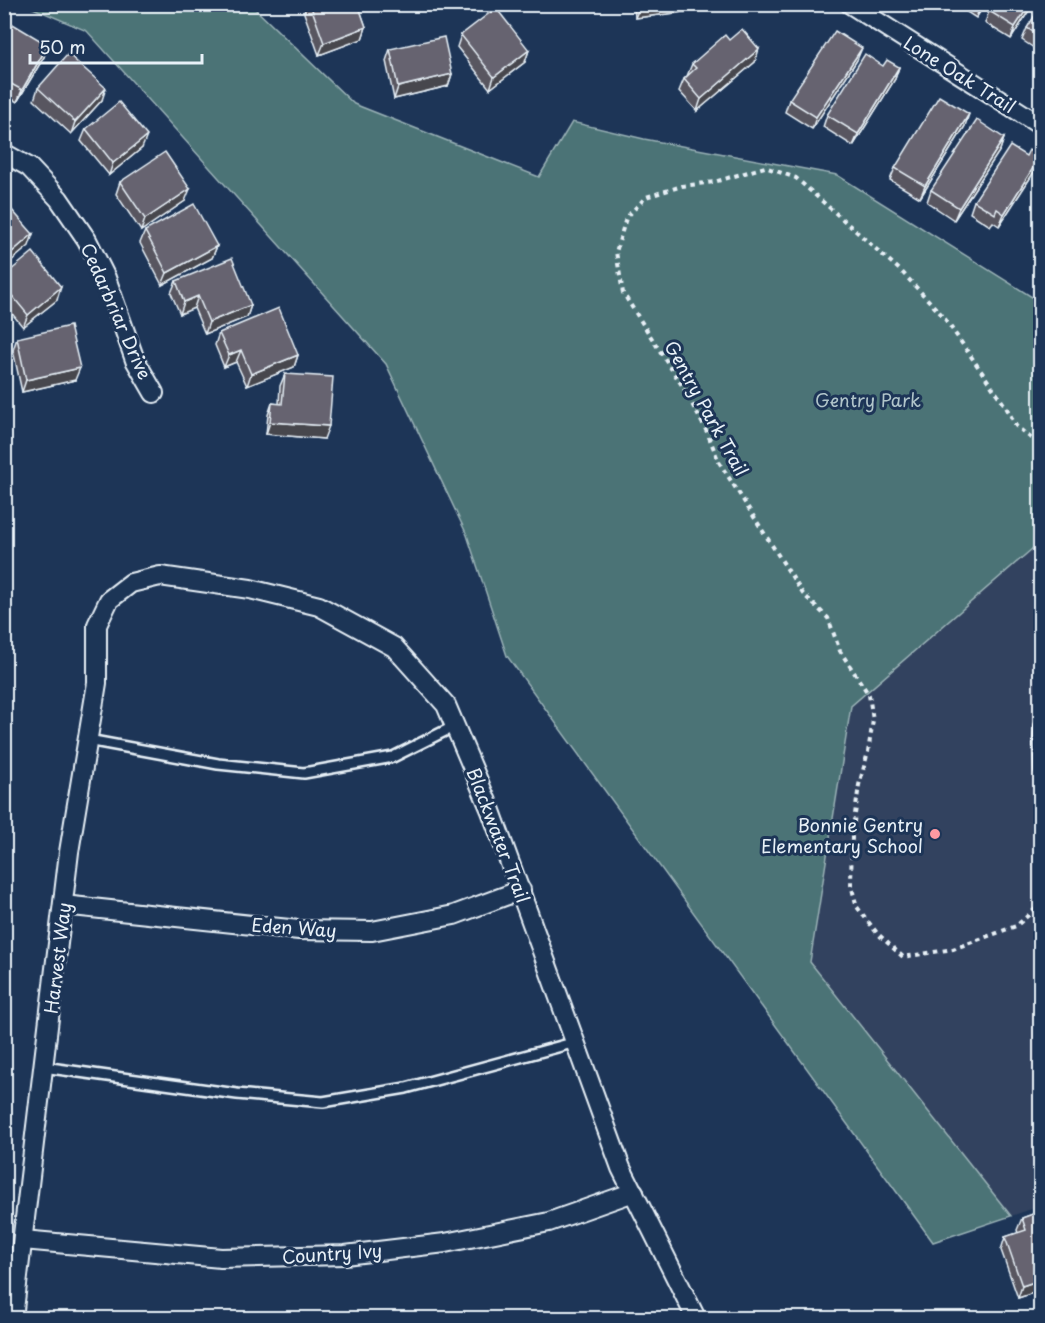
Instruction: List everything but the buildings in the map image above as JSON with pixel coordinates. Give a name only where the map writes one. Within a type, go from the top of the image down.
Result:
[{"type":"street","name":"Lone Oak Trail","points":[[851,5],[1041,125]]},
{"type":"street","name":"Cedarbriar Drive","points":[[4,153],[29,167],[59,199],[87,240],[106,278],[135,360],[154,393]]},
{"type":"street","name":"Blackwater Trail","points":[[109,600],[131,583],[160,576],[250,589],[319,606],[394,647],[446,705],[491,811],[621,1168],[696,1318]]},
{"type":"street","name":"Harvest Way","points":[[13,1318],[69,852],[97,683],[97,625],[109,600]]},
{"type":"street","name":"Eden Way","points":[[63,906],[299,930],[372,931],[454,915],[520,890]]},
{"type":"street","name":"Country Ivy","points":[[23,1240],[221,1258],[345,1255],[445,1243],[549,1222],[634,1192]]},
{"type":"lane","points":[[88,740],[218,764],[304,773],[393,757],[456,726]]},
{"type":"lane","points":[[1041,726],[1039,740],[1041,770]]},
{"type":"lane","points":[[43,1067],[237,1094],[323,1102],[406,1088],[576,1042]]},
{"type":"path","name":"Gentry Park Trail","points":[[1041,438],[1032,439],[1016,426],[1006,406],[943,316],[902,272],[796,178],[765,167],[714,182],[682,186],[646,196],[626,218],[616,252],[624,293],[683,387],[703,424],[719,462],[803,594],[828,618],[840,651],[868,695],[873,720],[868,752],[859,785],[852,836],[851,885],[857,907],[877,933],[903,957],[953,949],[1016,926],[1041,905]]},
{"type":"shaded area","name":"Bonnie Gentry Elementary School","points":[[1040,542],[1040,1206],[1011,1216],[810,962],[851,706]]},
{"type":"green space","name":"Gentry Park","points":[[26,5],[251,5],[354,104],[539,177],[572,122],[644,139],[837,175],[1040,302],[1040,542],[851,706],[810,962],[1011,1216],[933,1242],[507,656],[467,535],[386,364],[87,31]]},
{"type":"place","name":"Bonnie Gentry Elementary School","points":[[935,834]]}]
